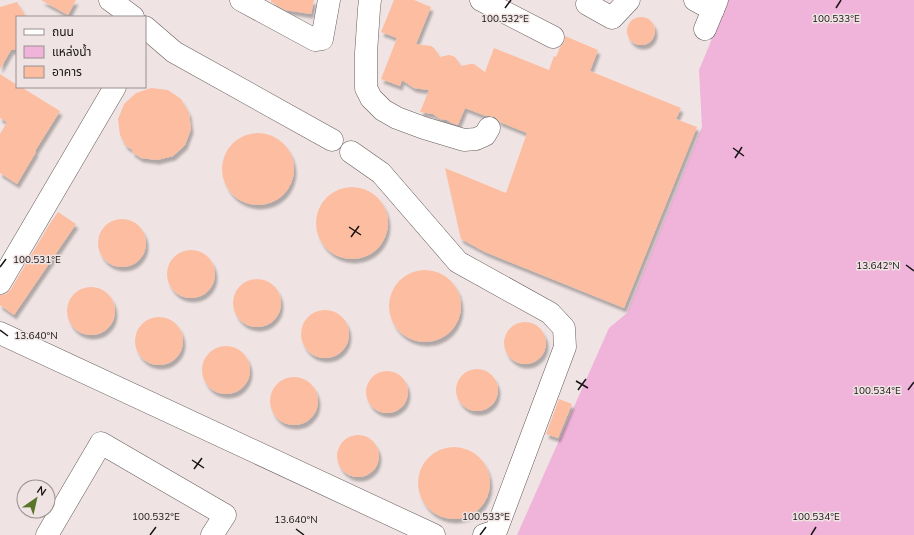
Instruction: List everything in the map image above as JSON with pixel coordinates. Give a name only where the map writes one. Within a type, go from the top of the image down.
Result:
[{"type":"street","points":[[110,0],[130,16]]},
{"type":"street","points":[[240,0],[315,40],[322,39],[329,0]]},
{"type":"street","points":[[370,0],[366,54],[366,88],[370,98],[383,110],[397,118],[464,140],[481,137],[489,128]]},
{"type":"street","points":[[481,0],[553,37]]},
{"type":"street","points":[[587,4],[612,18],[629,0]]},
{"type":"street","points":[[146,29],[174,52],[332,140]]},
{"type":"street","points":[[0,283],[114,88]]},
{"type":"street","points":[[350,152],[381,173],[458,262],[550,313],[564,328],[565,347],[496,531],[484,535]]},
{"type":"street","points":[[0,333],[434,535]]},
{"type":"street","points":[[47,535],[101,443],[225,515],[212,535]]},
{"type":"water","points":[[728,0],[914,0],[914,535],[517,535],[609,328],[627,313],[702,127],[699,70]]},
{"type":"building","points":[[41,0],[76,0],[68,15]]},
{"type":"building","points":[[271,0],[314,0],[311,14],[285,10],[271,2]]},
{"type":"building","points":[[394,0],[414,0],[431,7],[416,44],[431,46],[440,57],[449,55],[453,56],[461,66],[474,64],[485,72],[494,48],[549,70],[554,56],[556,57],[564,42],[565,36],[598,50],[590,71],[681,108],[676,119],[697,127],[624,308],[485,252],[461,239],[445,168],[506,193],[527,133],[500,122],[495,117],[486,116],[465,108],[458,125],[447,120],[440,119],[433,114],[420,112],[429,90],[414,88],[402,80],[400,86],[381,79],[397,38],[381,32]]},
{"type":"building","points":[[17,2],[25,16],[16,16],[16,49],[11,50],[0,69],[0,7]]},
{"type":"building","points":[[641,17],[651,21],[655,31],[651,41],[641,45],[631,41],[627,31],[631,21]]},
{"type":"building","points":[[0,74],[16,84],[16,88],[23,88],[60,111],[35,151],[36,152],[17,184],[0,173],[0,134],[7,122],[0,118]]},
{"type":"building","points":[[151,88],[168,90],[181,99],[189,113],[191,129],[185,145],[173,156],[157,160],[141,158],[132,152],[133,150],[126,146],[120,135],[118,119],[124,104],[136,93]]},
{"type":"building","points":[[258,133],[278,139],[288,149],[294,169],[288,189],[278,199],[258,205],[238,199],[228,189],[222,169],[228,149],[238,139]]},
{"type":"building","points":[[352,187],[372,193],[382,203],[388,223],[382,243],[372,253],[352,259],[332,253],[322,243],[316,223],[322,203],[332,193]]},
{"type":"building","points":[[58,212],[76,224],[14,315],[0,305],[0,295],[6,294],[11,289]]},
{"type":"building","points":[[122,219],[131,221],[139,226],[144,234],[146,243],[144,252],[139,260],[131,265],[122,267],[113,265],[105,260],[100,252],[98,243],[100,234],[105,226],[113,221]]},
{"type":"building","points":[[191,250],[200,252],[208,257],[213,265],[215,274],[213,283],[208,291],[200,296],[191,298],[182,296],[174,291],[169,283],[167,274],[169,265],[174,257],[182,252]]},
{"type":"building","points":[[425,270],[445,276],[455,286],[461,306],[455,326],[445,336],[425,342],[405,336],[395,326],[389,306],[395,286],[405,276]]},
{"type":"building","points":[[257,279],[266,281],[274,286],[279,294],[281,303],[279,312],[274,320],[266,325],[257,327],[248,325],[240,320],[235,312],[233,303],[235,294],[240,286],[248,281]]},
{"type":"building","points":[[91,287],[100,289],[108,294],[113,302],[115,311],[113,320],[108,328],[100,333],[91,335],[82,333],[74,328],[69,320],[67,311],[69,302],[74,294],[82,289]]},
{"type":"building","points":[[325,310],[334,312],[342,317],[347,325],[349,334],[347,343],[342,351],[334,356],[325,358],[316,356],[308,351],[303,343],[301,334],[303,325],[308,317],[316,312]]},
{"type":"building","points":[[159,317],[168,319],[176,324],[181,332],[183,341],[181,350],[176,358],[168,363],[159,365],[150,363],[142,358],[137,350],[135,341],[137,332],[142,324],[150,319]]},
{"type":"building","points":[[525,322],[540,328],[546,343],[540,358],[525,364],[510,358],[504,343],[510,328]]},
{"type":"building","points":[[226,346],[235,348],[243,353],[248,361],[250,370],[248,379],[243,387],[235,392],[226,394],[217,392],[209,387],[204,379],[202,370],[204,361],[209,353],[217,348]]},
{"type":"building","points":[[477,369],[492,375],[498,390],[492,405],[477,411],[462,405],[456,390],[462,375]]},
{"type":"building","points":[[387,371],[402,377],[408,392],[402,407],[387,413],[372,407],[366,392],[372,377]]},
{"type":"building","points":[[294,377],[303,379],[311,384],[316,392],[318,401],[316,410],[311,418],[303,423],[294,425],[285,423],[277,418],[272,410],[270,401],[272,392],[277,384],[285,379]]},
{"type":"building","points":[[559,399],[572,404],[558,438],[546,434]]},
{"type":"building","points":[[358,435],[373,441],[379,456],[373,471],[358,477],[343,471],[337,456],[343,441]]},
{"type":"building","points":[[454,447],[474,453],[484,463],[490,483],[484,503],[474,513],[454,519],[434,513],[424,503],[418,483],[424,463],[434,453]]}]
